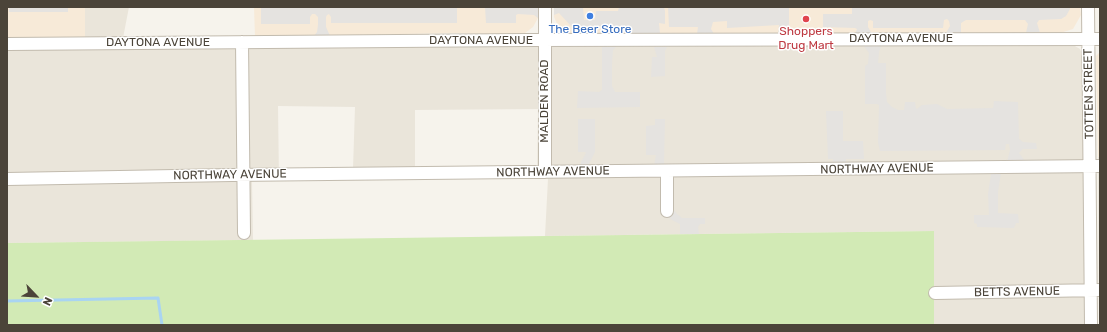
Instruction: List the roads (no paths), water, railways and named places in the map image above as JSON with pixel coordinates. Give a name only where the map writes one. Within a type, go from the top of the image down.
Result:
[{"type":"street","name":"MALDEN ROAD","points":[[545,7],[545,172]]},
{"type":"street","name":"TOTTEN STREET","points":[[1088,7],[1094,39],[1095,291],[1091,325]]},
{"type":"street","name":"DAYTONA AVENUE","points":[[7,44],[545,40],[1094,39]]},
{"type":"street","points":[[242,42],[244,233]]},
{"type":"street","name":"NORTHWAY AVENUE","points":[[7,179],[1095,166]]},
{"type":"street","points":[[667,171],[667,211]]},
{"type":"street","name":"BETTS AVENUE","points":[[935,293],[1095,291]]},
{"type":"waterway","points":[[7,301],[158,298],[162,325]]},
{"type":"place","name":"The Beer Store","points":[[590,16]]},
{"type":"place","name":"Shoppers Drug Mart","points":[[806,19]]}]
